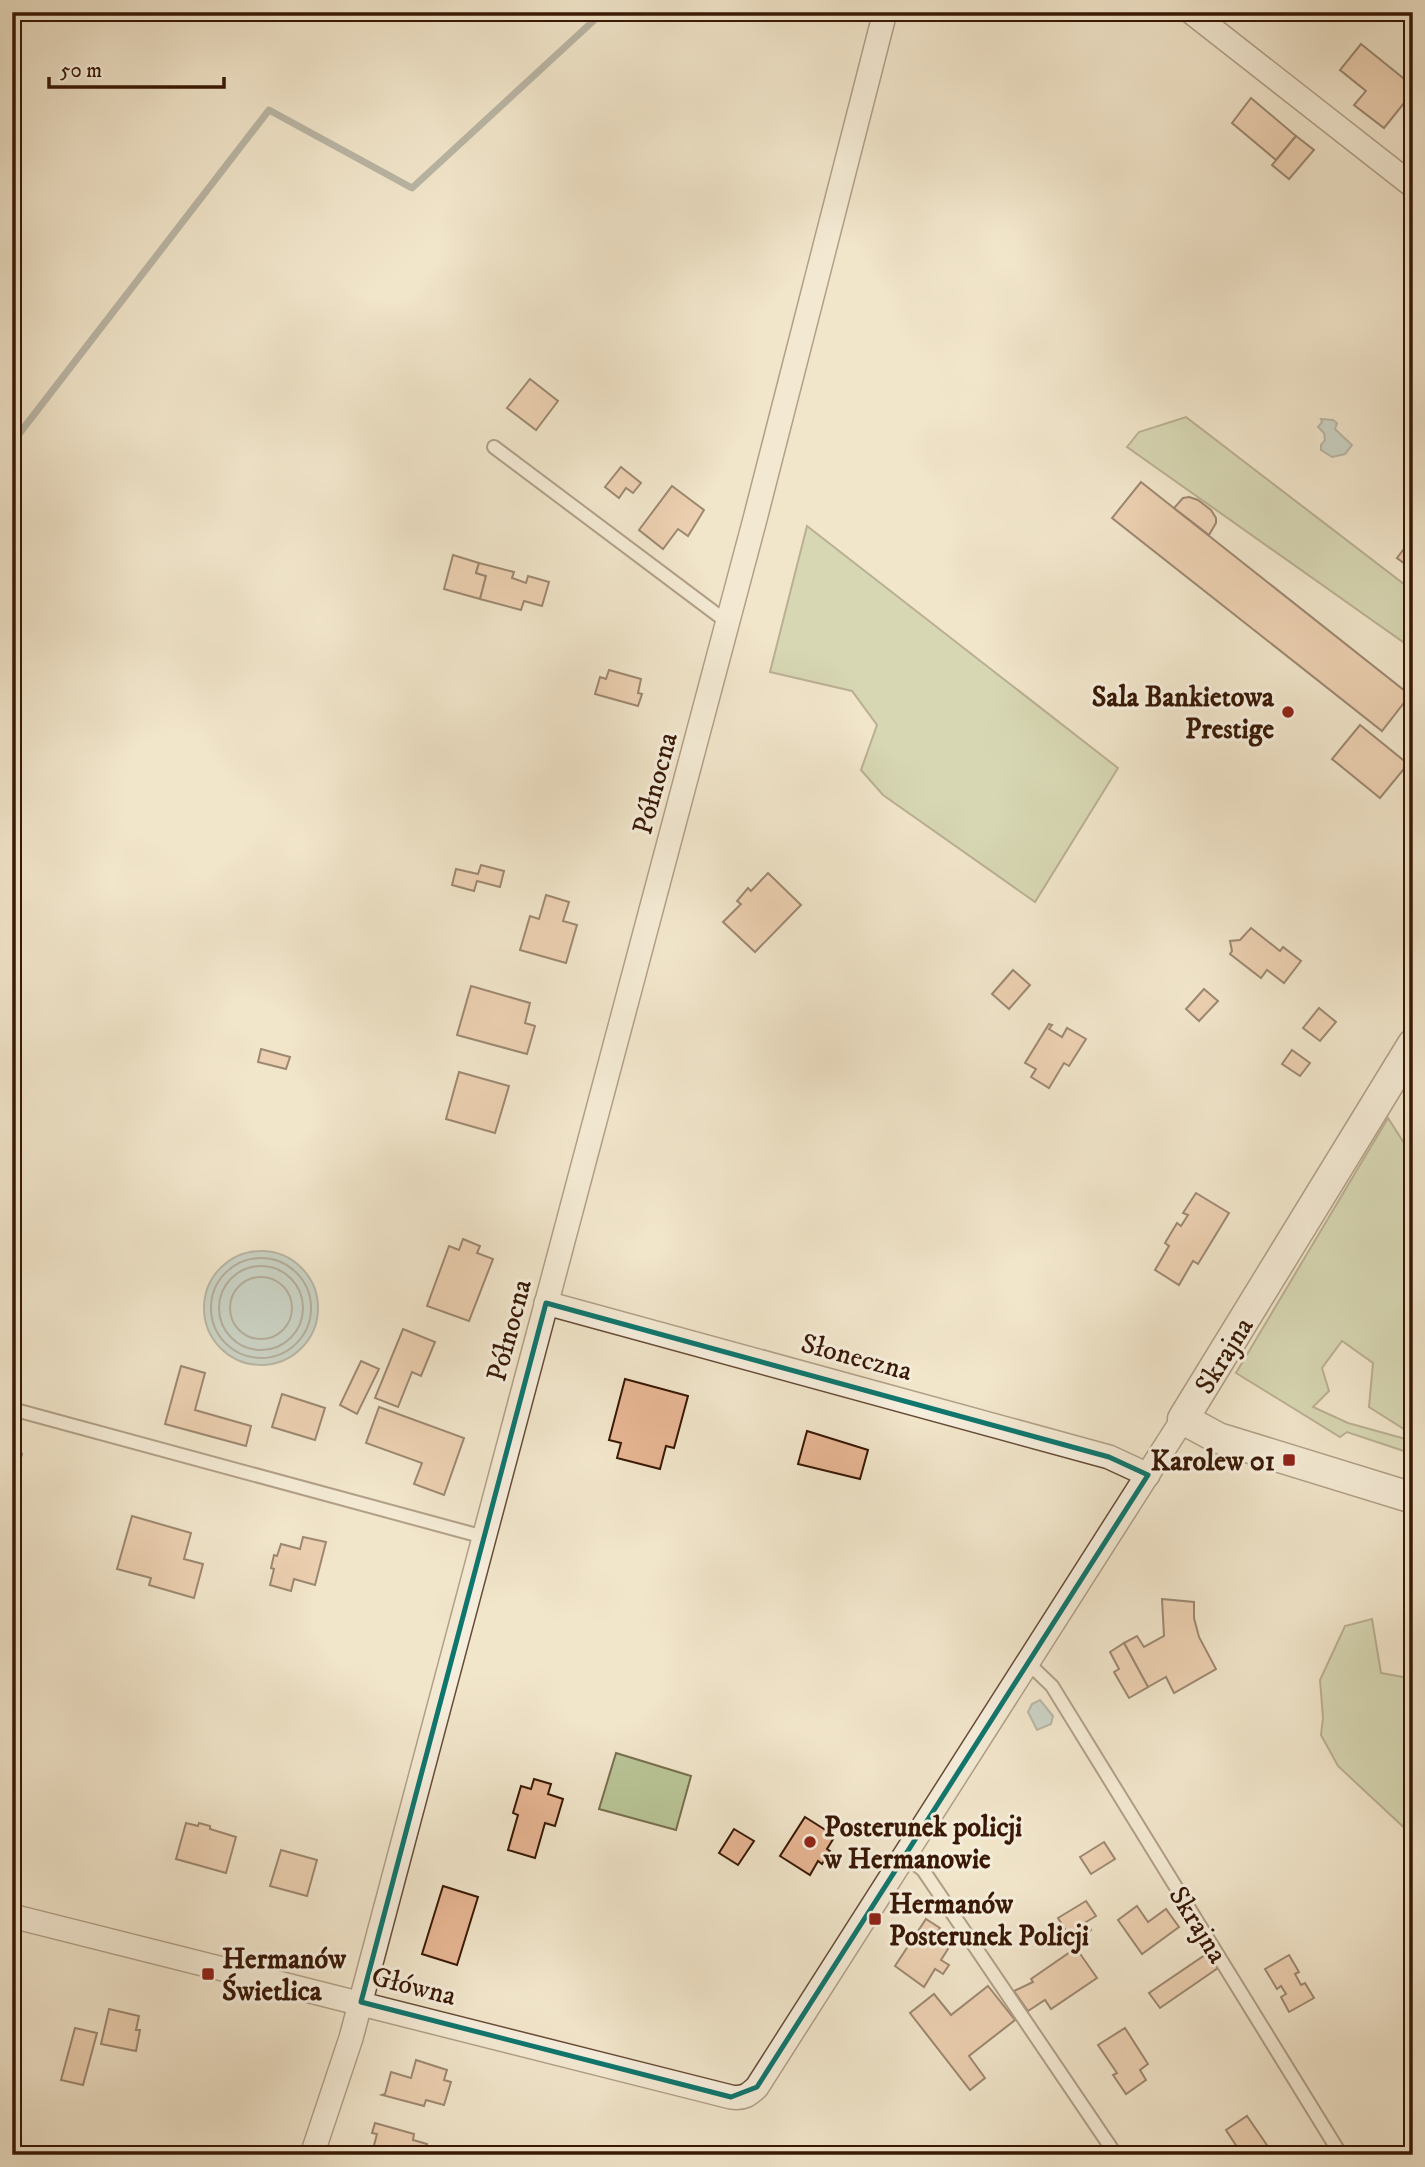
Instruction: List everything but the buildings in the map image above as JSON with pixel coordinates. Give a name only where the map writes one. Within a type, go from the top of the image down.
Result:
[{"type":"street","name":"Północna","points":[[312,2155],[361,2002],[755,519],[885,12]]},
{"type":"street","points":[[1191,12],[1413,186]]},
{"type":"street","name":"Skrajna","points":[[758,2087],[1148,1475],[1413,1044]]},
{"type":"street","name":"Słoneczna","points":[[547,1303],[1097,1453],[1148,1475]]},
{"type":"street","points":[[1183,1419],[1218,1438],[1413,1498]]},
{"type":"street","name":"Główna","points":[[12,1916],[731,2097],[740,2098],[758,2087]]},
{"type":"lane","points":[[494,447],[727,622]]},
{"type":"lane","points":[[12,1409],[484,1537]]},
{"type":"lane","name":"Skrajna","points":[[1028,1663],[1052,1686],[1341,2155]]},
{"type":"lane","points":[[904,1855],[923,1870],[1116,2155]]},
{"type":"highlighted area","points":[[546,1303],[1109,1457],[1148,1475],[757,2087],[731,2097],[361,2002]]},
{"type":"green space","points":[[1186,417],[1413,591],[1413,649],[1127,447],[1139,432]]},
{"type":"green space","points":[[807,526],[1118,768],[1035,902],[883,795],[861,770],[877,725],[852,691],[770,672]]},
{"type":"green space","points":[[1388,1118],[1413,1157],[1413,1425],[1407,1431],[1369,1407],[1373,1363],[1342,1341],[1322,1368],[1329,1391],[1313,1407],[1348,1423],[1413,1441],[1413,1454],[1347,1432],[1340,1437],[1236,1373]]},
{"type":"green space","points":[[1372,1619],[1381,1673],[1408,1678],[1413,1687],[1413,1836],[1338,1766],[1321,1735],[1323,1718],[1320,1680],[1345,1626]]},
{"type":"green space","points":[[616,1753],[691,1776],[676,1830],[599,1809]]},
{"type":"water","points":[[1321,419],[1337,423],[1335,429],[1352,445],[1345,454],[1332,457],[1321,450],[1325,440],[1324,433],[1318,427]]},
{"type":"water","points":[[261,1251],[283,1255],[302,1267],[314,1286],[318,1308],[314,1330],[302,1349],[283,1361],[261,1365],[239,1361],[220,1349],[208,1330],[204,1308],[208,1286],[220,1267],[239,1255]]},
{"type":"water","points":[[1040,1700],[1053,1716],[1051,1724],[1037,1730],[1028,1712],[1032,1704]]},
{"type":"waterway","points":[[12,443],[269,110],[412,188],[603,12]]},
{"type":"place","name":"Sala Bankietowa Prestige","points":[[1288,712]]},
{"type":"place","name":"Karolew 01","points":[[1289,1460]]},
{"type":"place","name":"Posterunek policji w Hermanowie","points":[[810,1842]]},
{"type":"place","name":"Hermanów Posterunek Policji","points":[[875,1919]]},
{"type":"place","name":"Hermanów Świetlica","points":[[208,1974]]}]
